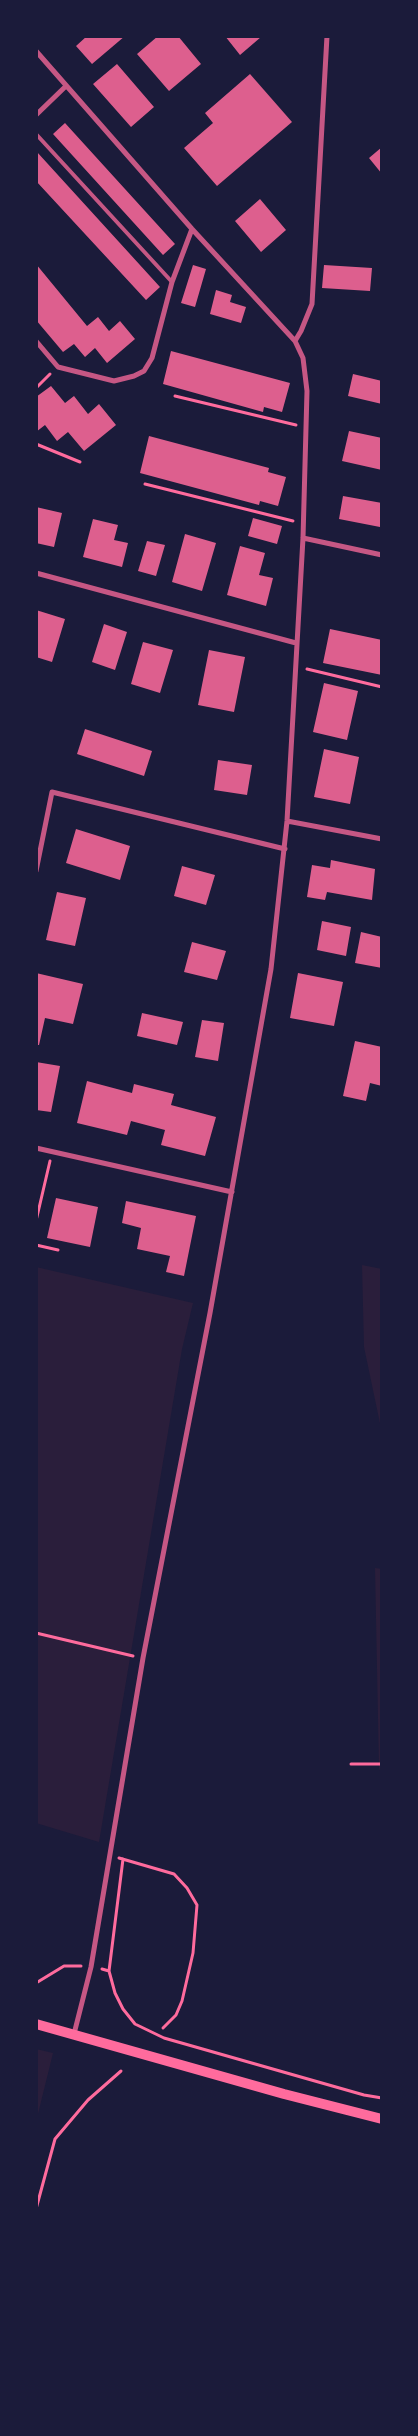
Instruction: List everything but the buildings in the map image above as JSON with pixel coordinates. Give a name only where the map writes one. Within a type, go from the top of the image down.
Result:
[{"type":"main road","points":[[36,2024],[284,2094],[382,2119]]},
{"type":"street","points":[[295,341],[302,331],[312,304],[327,36]]},
{"type":"street","points":[[36,51],[192,230],[295,341],[303,358],[307,374],[304,523],[294,667],[287,821],[271,969],[232,1192],[142,1658],[91,1967],[74,2034]]},
{"type":"street","points":[[36,115],[66,86]]},
{"type":"street","points":[[36,341],[58,366],[114,381],[134,376],[144,371],[152,358],[172,282],[192,230]]},
{"type":"street","points":[[303,538],[382,555]]},
{"type":"street","points":[[36,573],[296,643]]},
{"type":"street","points":[[36,871],[52,792],[285,849]]},
{"type":"street","points":[[287,821],[382,839]]},
{"type":"street","points":[[36,1148],[232,1192]]},
{"type":"lane","points":[[36,134],[172,282]]},
{"type":"path","points":[[36,388],[58,366]]},
{"type":"path","points":[[175,396],[306,427]]},
{"type":"path","points":[[36,444],[80,462]]},
{"type":"path","points":[[145,484],[304,523]]},
{"type":"path","points":[[294,667],[382,687]]},
{"type":"path","points":[[36,1221],[52,1152]]},
{"type":"path","points":[[36,1245],[58,1250]]},
{"type":"path","points":[[36,1633],[142,1658]]},
{"type":"path","points":[[351,1764],[382,1764]]},
{"type":"path","points":[[163,2028],[176,2015],[182,2001],[193,1954],[197,1905],[187,1888],[174,1874],[123,1859],[109,1971],[115,1993],[123,2009],[135,2024],[164,2038],[364,2095],[382,2098]]},
{"type":"path","points":[[36,1983],[64,1966],[91,1967],[109,1971]]},
{"type":"path","points":[[36,2209],[54,2139],[88,2100],[121,2071]]},
{"type":"shaded area","points":[[362,1265],[382,1269],[382,1433],[364,1347]]},
{"type":"shaded area","points":[[36,1267],[193,1303],[182,1349],[99,1842],[36,1823]]},
{"type":"shaded area","points":[[375,1568],[382,1569],[382,1776],[379,1768]]},
{"type":"shaded area","points":[[36,2049],[53,2053],[36,2122]]}]
